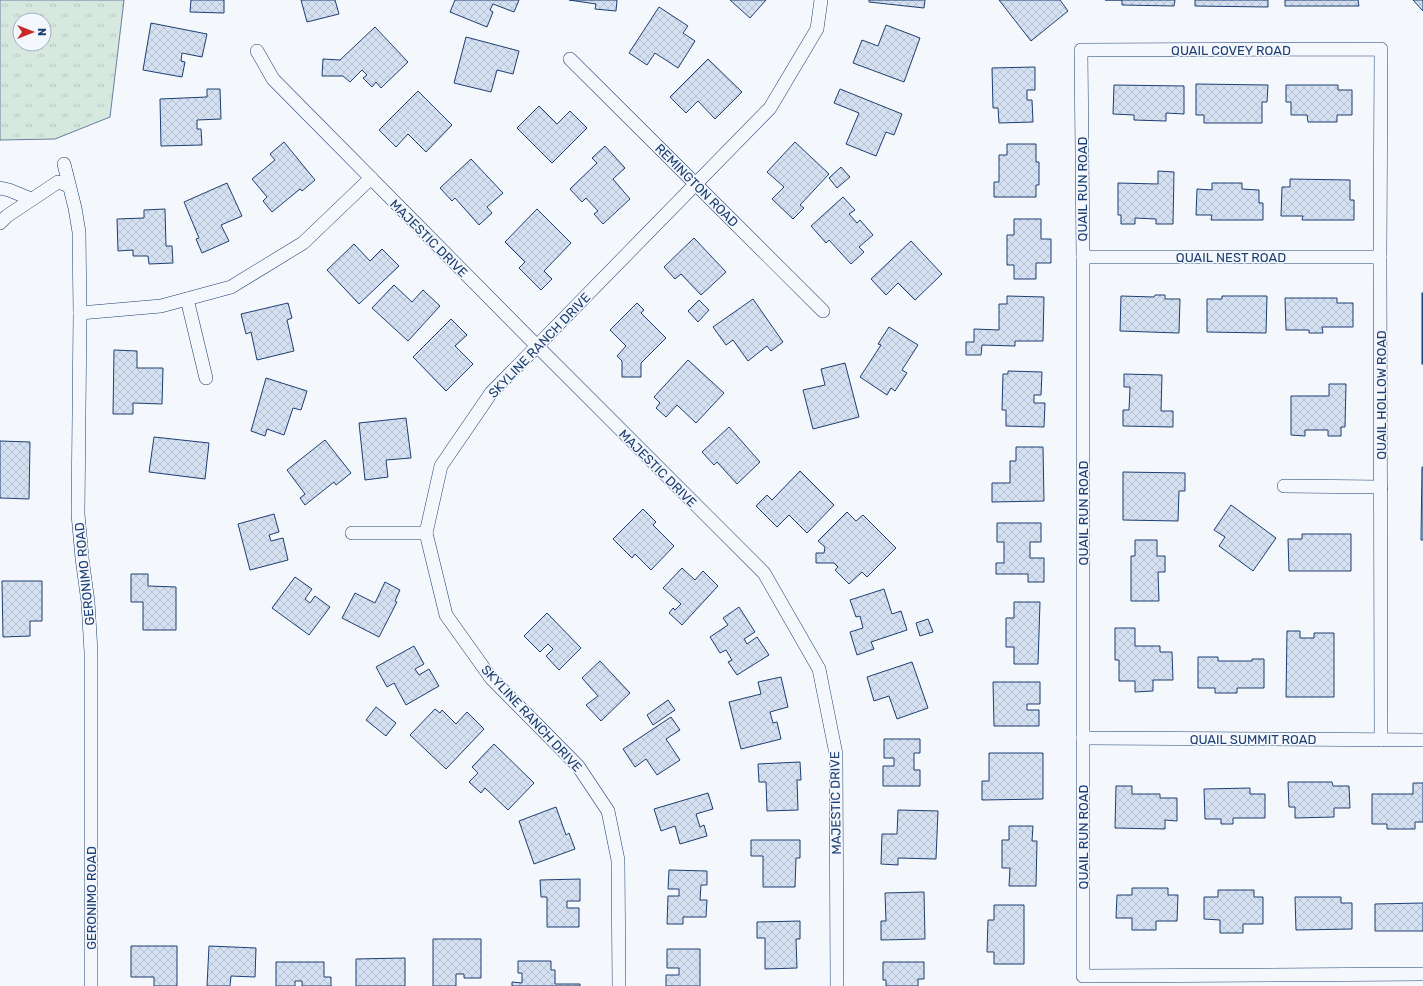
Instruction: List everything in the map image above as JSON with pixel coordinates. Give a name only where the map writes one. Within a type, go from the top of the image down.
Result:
[{"type":"street","name":"SKYLINE RANCH DRIVE","points":[[619,986],[618,860],[608,811],[578,766],[490,678],[446,615],[426,533],[440,466],[490,393],[770,108],[816,28],[821,0]]},
{"type":"street","name":"QUAIL COVEY ROAD","points":[[1081,50],[1382,49]]},
{"type":"street","name":"QUAIL HOLLOW ROAD","points":[[1381,740],[1382,487],[1380,257],[1382,49]]},
{"type":"street","name":"QUAIL RUN ROAD","points":[[1081,50],[1083,258],[1083,976],[1423,974]]},
{"type":"street","name":"MAJESTIC DRIVE","points":[[257,51],[273,79],[764,573],[819,669],[836,754],[837,986]]},
{"type":"street","name":"REMINGTON ROAD","points":[[570,59],[824,311]]},
{"type":"street","name":"GERONIMO ROAD","points":[[64,164],[75,208],[79,232],[80,313],[78,514],[88,602],[91,652],[91,986]]},
{"type":"street","points":[[80,313],[161,306],[231,287],[303,243],[371,178]]},
{"type":"street","points":[[0,223],[7,216],[31,199],[58,182],[69,186]]},
{"type":"street","points":[[0,188],[31,199]]},
{"type":"street","name":"QUAIL NEST ROAD","points":[[1083,258],[1380,257]]},
{"type":"street","points":[[187,299],[206,378]]},
{"type":"street","points":[[1284,486],[1382,487]]},
{"type":"street","points":[[352,533],[426,533]]},
{"type":"street","name":"QUAIL SUMMIT ROAD","points":[[1083,738],[1423,740]]},
{"type":"green space","points":[[0,0],[124,0],[110,117],[55,139],[0,140]]},
{"type":"building","points":[[191,0],[224,0],[224,13],[190,12]]},
{"type":"building","points":[[301,0],[335,0],[339,14],[307,22]]},
{"type":"building","points":[[455,0],[519,0],[514,12],[493,4],[490,10],[493,12],[487,27],[450,12]]},
{"type":"building","points":[[569,0],[617,0],[616,11],[595,9],[596,4]]},
{"type":"building","points":[[730,0],[766,0],[750,18]]},
{"type":"building","points":[[869,0],[925,0],[924,8],[869,2]]},
{"type":"building","points":[[999,0],[1060,0],[1068,11],[1031,41]]},
{"type":"building","points":[[1122,0],[1175,0],[1174,6],[1122,5]]},
{"type":"building","points":[[1195,0],[1268,0],[1268,7],[1195,6]]},
{"type":"building","points":[[1285,0],[1358,0],[1359,6],[1285,6]]},
{"type":"building","points":[[1413,0],[1423,0],[1423,11]]},
{"type":"building","points":[[659,7],[688,26],[683,33],[695,41],[678,68],[655,53],[647,65],[629,53]]},
{"type":"building","points":[[151,23],[207,34],[202,57],[182,53],[181,61],[185,62],[182,77],[143,70]]},
{"type":"building","points":[[886,25],[920,38],[904,82],[853,63],[862,40],[878,46]]},
{"type":"building","points":[[375,27],[408,62],[381,88],[376,82],[372,87],[363,78],[367,75],[362,70],[350,82],[343,76],[322,76],[323,59],[340,60]]},
{"type":"building","points":[[466,37],[519,51],[513,74],[497,70],[491,92],[454,83]]},
{"type":"building","points":[[708,59],[742,92],[715,119],[698,101],[686,113],[670,97]]},
{"type":"building","points":[[1035,67],[1035,90],[1027,90],[1027,100],[1032,100],[1033,122],[999,123],[998,108],[993,108],[992,68]]},
{"type":"building","points":[[1196,84],[1268,85],[1267,102],[1262,102],[1262,123],[1204,123],[1204,115],[1196,115]]},
{"type":"building","points":[[1114,85],[1184,86],[1184,114],[1166,113],[1166,121],[1134,120],[1134,115],[1113,114]]},
{"type":"building","points":[[1286,85],[1338,85],[1338,90],[1352,90],[1352,115],[1337,115],[1337,122],[1308,122],[1307,115],[1291,115],[1291,102],[1286,102]]},
{"type":"building","points":[[207,89],[220,89],[221,119],[197,120],[197,129],[201,129],[202,145],[161,146],[160,99],[207,97]]},
{"type":"building","points":[[840,89],[902,114],[894,135],[886,132],[876,156],[846,144],[859,113],[834,103]]},
{"type":"building","points":[[418,91],[452,125],[426,152],[408,134],[396,147],[379,130]]},
{"type":"building","points":[[539,106],[557,124],[570,111],[587,128],[552,163],[517,128]]},
{"type":"building","points":[[284,142],[315,180],[302,191],[300,189],[272,212],[263,201],[267,197],[252,179],[275,160],[270,154]]},
{"type":"building","points":[[795,142],[829,174],[800,205],[804,208],[793,219],[772,199],[784,187],[767,172]]},
{"type":"building","points":[[1007,144],[1036,144],[1036,162],[1039,162],[1039,185],[1036,185],[1036,197],[994,197],[994,182],[999,182],[999,155],[1007,155]]},
{"type":"building","points":[[605,146],[625,168],[613,179],[630,199],[603,224],[594,214],[598,211],[586,198],[582,202],[570,189],[597,163],[592,158]]},
{"type":"building","points":[[471,159],[503,193],[487,207],[492,213],[479,225],[455,198],[452,201],[440,188]]},
{"type":"building","points":[[841,167],[850,177],[837,188],[829,178]]},
{"type":"building","points":[[1158,171],[1174,172],[1173,224],[1156,224],[1156,219],[1135,218],[1135,224],[1121,224],[1121,215],[1118,215],[1118,183],[1158,184]]},
{"type":"building","points":[[1290,179],[1350,180],[1350,200],[1354,200],[1354,220],[1302,220],[1303,216],[1281,216],[1282,187],[1290,187]]},
{"type":"building","points":[[227,183],[242,216],[221,225],[229,241],[202,253],[196,239],[199,238],[184,202]]},
{"type":"building","points":[[1212,183],[1242,183],[1242,189],[1259,190],[1259,203],[1263,203],[1263,220],[1211,220],[1212,215],[1196,215],[1197,189],[1212,190]]},
{"type":"building","points":[[843,197],[855,210],[849,214],[857,223],[860,220],[873,235],[859,247],[864,252],[851,264],[829,240],[826,243],[811,226]]},
{"type":"building","points":[[165,209],[166,246],[172,246],[173,263],[149,264],[148,256],[133,256],[133,250],[118,251],[117,219],[144,218],[144,210]]},
{"type":"building","points":[[537,209],[571,243],[544,271],[552,279],[541,290],[519,268],[525,262],[505,242]]},
{"type":"building","points":[[1014,219],[1041,219],[1041,239],[1051,239],[1051,263],[1036,263],[1036,279],[1014,279],[1014,265],[1007,265],[1007,235],[1014,235]]},
{"type":"building","points":[[694,238],[726,272],[701,295],[681,274],[675,279],[664,267]]},
{"type":"building","points":[[911,241],[942,274],[915,300],[898,283],[886,295],[871,279]]},
{"type":"building","points":[[354,244],[370,261],[382,249],[399,266],[359,304],[327,270]]},
{"type":"building","points":[[394,285],[412,302],[423,290],[440,306],[408,341],[372,308]]},
{"type":"building","points":[[1423,293],[1423,364],[1422,364]]},
{"type":"building","points":[[1155,295],[1165,295],[1165,299],[1180,299],[1179,333],[1120,331],[1121,296],[1154,297]]},
{"type":"building","points":[[1007,296],[1044,297],[1043,341],[1015,341],[1015,346],[982,345],[981,355],[966,355],[966,342],[974,342],[974,329],[999,330],[999,304],[1007,304]]},
{"type":"building","points":[[1222,296],[1267,296],[1266,333],[1207,332],[1207,299],[1222,299]]},
{"type":"building","points":[[1285,298],[1337,298],[1337,303],[1353,303],[1353,327],[1322,327],[1323,333],[1309,333],[1309,330],[1286,330]]},
{"type":"building","points":[[753,299],[783,342],[771,351],[767,346],[748,361],[733,340],[726,345],[713,327]]},
{"type":"building","points":[[699,300],[709,310],[698,322],[688,311]]},
{"type":"building","points":[[288,303],[292,318],[287,320],[294,351],[257,360],[251,332],[246,334],[241,314]]},
{"type":"building","points":[[637,303],[644,310],[641,313],[666,338],[641,363],[641,377],[622,377],[622,361],[617,356],[626,346],[610,330]]},
{"type":"building","points":[[451,319],[467,335],[455,346],[473,364],[446,391],[413,357]]},
{"type":"building","points":[[889,327],[918,345],[902,370],[907,373],[895,391],[891,388],[887,395],[860,377],[881,345],[878,344]]},
{"type":"building","points":[[114,350],[137,351],[137,368],[163,368],[162,404],[133,403],[133,414],[113,414]]},
{"type":"building","points":[[688,360],[724,393],[696,423],[677,405],[666,417],[656,408],[660,403],[654,397]]},
{"type":"building","points":[[845,363],[859,417],[813,429],[803,390],[825,385],[821,369]]},
{"type":"building","points":[[1008,371],[1042,372],[1041,395],[1034,395],[1034,403],[1045,403],[1044,427],[1006,426],[1006,410],[1002,410],[1003,374],[1008,374]]},
{"type":"building","points":[[1124,374],[1162,375],[1161,411],[1173,411],[1173,427],[1123,426],[1123,410],[1129,410],[1130,387],[1124,387]]},
{"type":"building","points":[[266,378],[307,391],[301,410],[293,408],[284,435],[267,429],[265,436],[251,431]]},
{"type":"building","points":[[1329,384],[1346,384],[1345,427],[1341,427],[1341,436],[1328,436],[1328,430],[1305,430],[1305,436],[1291,435],[1291,396],[1329,396]]},
{"type":"building","points":[[406,418],[411,458],[386,460],[388,477],[365,480],[359,423]]},
{"type":"building","points":[[729,427],[760,462],[737,484],[717,462],[714,465],[702,452]]},
{"type":"building","points":[[154,437],[209,443],[205,479],[149,472]]},
{"type":"building","points":[[325,440],[351,473],[336,485],[334,482],[305,505],[300,498],[305,494],[287,470]]},
{"type":"building","points":[[0,441],[30,442],[29,499],[0,498]]},
{"type":"building","points":[[1016,447],[1043,447],[1044,501],[992,502],[992,483],[1010,483],[1010,461],[1016,461]]},
{"type":"building","points":[[1422,467],[1423,540],[1421,540]]},
{"type":"building","points":[[800,471],[834,505],[807,533],[789,515],[777,527],[756,506],[767,495],[772,500]]},
{"type":"building","points":[[1123,472],[1185,473],[1185,491],[1179,491],[1178,521],[1123,520]]},
{"type":"building","points":[[1231,505],[1276,538],[1253,571],[1219,546],[1225,537],[1214,530]]},
{"type":"building","points":[[643,509],[656,522],[653,525],[674,546],[651,570],[635,554],[632,558],[613,539]]},
{"type":"building","points":[[847,512],[856,521],[863,515],[896,548],[867,577],[862,572],[849,584],[835,570],[838,567],[834,563],[816,563],[816,553],[824,553],[825,547],[818,541]]},
{"type":"building","points":[[274,514],[279,532],[269,535],[271,541],[283,538],[288,560],[250,570],[238,524]]},
{"type":"building","points":[[997,523],[1041,523],[1041,542],[1030,542],[1030,558],[1044,558],[1044,582],[1028,582],[1028,574],[996,574],[996,563],[1004,563],[1004,542],[997,542]]},
{"type":"building","points":[[1302,534],[1351,534],[1351,571],[1289,571],[1288,539],[1302,539]]},
{"type":"building","points":[[1135,540],[1157,540],[1157,556],[1165,556],[1165,572],[1158,572],[1159,601],[1131,601],[1131,556],[1135,556]]},
{"type":"building","points":[[682,568],[695,580],[703,571],[718,586],[682,625],[669,613],[673,608],[675,610],[681,604],[663,588]]},
{"type":"building","points":[[131,574],[148,574],[148,586],[176,587],[176,630],[143,630],[143,602],[131,602]]},
{"type":"building","points":[[295,577],[312,589],[305,599],[310,603],[315,596],[330,607],[309,635],[272,608]]},
{"type":"building","points":[[2,581],[42,581],[42,621],[30,621],[30,636],[3,637]]},
{"type":"building","points":[[385,582],[400,590],[395,601],[397,602],[379,637],[342,618],[355,593],[375,603]]},
{"type":"building","points":[[884,589],[892,614],[901,611],[907,630],[871,642],[874,649],[857,655],[850,632],[863,628],[860,616],[856,617],[850,600]]},
{"type":"building","points":[[1014,602],[1040,602],[1038,664],[1014,664],[1014,647],[1006,647],[1006,618],[1014,618]]},
{"type":"building","points":[[739,607],[755,632],[744,639],[747,644],[757,637],[769,655],[737,675],[728,662],[732,660],[726,650],[720,653],[710,637],[728,625],[723,618]]},
{"type":"building","points":[[547,613],[581,648],[559,670],[546,656],[553,649],[548,644],[540,652],[524,636]]},
{"type":"building","points":[[928,619],[933,632],[920,636],[916,623]]},
{"type":"building","points":[[1115,628],[1135,628],[1135,646],[1160,646],[1160,652],[1172,652],[1173,680],[1153,680],[1153,691],[1135,692],[1135,681],[1119,681],[1119,660],[1115,660]]},
{"type":"building","points":[[1287,631],[1300,631],[1300,638],[1314,638],[1314,633],[1334,633],[1334,697],[1286,697]]},
{"type":"building","points":[[414,646],[424,664],[415,669],[419,675],[429,669],[439,686],[406,705],[394,683],[387,687],[376,667]]},
{"type":"building","points":[[1198,657],[1218,657],[1218,661],[1252,661],[1252,659],[1264,659],[1264,688],[1237,688],[1237,693],[1215,693],[1215,688],[1198,688]]},
{"type":"building","points":[[600,661],[630,693],[601,721],[586,705],[598,696],[582,678]]},
{"type":"building","points":[[912,662],[928,708],[897,719],[889,696],[874,701],[867,677]]},
{"type":"building","points":[[781,677],[788,707],[770,712],[773,723],[777,722],[781,739],[741,749],[729,702],[761,694],[758,682]]},
{"type":"building","points":[[993,682],[1040,682],[1040,704],[1027,704],[1027,710],[1039,710],[1039,726],[994,726]]},
{"type":"building","points":[[668,700],[675,710],[653,725],[647,715]]},
{"type":"building","points":[[376,707],[396,723],[386,736],[366,720]]},
{"type":"building","points":[[435,709],[440,713],[442,710],[456,724],[467,712],[484,729],[446,769],[410,735]]},
{"type":"building","points":[[671,717],[680,730],[666,739],[680,760],[657,775],[646,759],[635,767],[623,749]]},
{"type":"building","points":[[884,739],[920,739],[920,753],[914,753],[914,770],[920,770],[920,786],[883,786],[883,766],[894,766],[894,758],[884,758]]},
{"type":"building","points":[[494,744],[534,783],[508,810],[485,788],[481,793],[469,782],[478,773],[472,767]]},
{"type":"building","points":[[989,753],[1043,753],[1043,799],[982,800],[982,781],[989,781]]},
{"type":"building","points":[[800,762],[801,780],[797,780],[798,810],[767,811],[766,782],[759,782],[758,764]]},
{"type":"building","points":[[1288,782],[1332,782],[1333,786],[1349,786],[1350,808],[1334,808],[1334,817],[1295,818],[1295,807],[1289,807]]},
{"type":"building","points":[[1413,783],[1423,783],[1423,822],[1415,822],[1415,829],[1387,829],[1387,824],[1372,824],[1372,794],[1413,794]]},
{"type":"building","points":[[1116,786],[1132,786],[1132,794],[1160,794],[1160,798],[1177,798],[1177,821],[1165,820],[1165,829],[1115,828]]},
{"type":"building","points":[[1250,788],[1250,794],[1265,794],[1265,818],[1233,818],[1233,824],[1221,824],[1221,819],[1205,819],[1204,789]]},
{"type":"building","points":[[708,793],[713,809],[696,814],[700,827],[704,825],[707,836],[680,844],[675,826],[661,831],[654,809]]},
{"type":"building","points":[[556,807],[566,835],[569,833],[575,849],[534,864],[519,821]]},
{"type":"building","points":[[898,810],[938,811],[936,859],[898,858],[898,865],[881,864],[882,834],[897,834]]},
{"type":"building","points":[[1009,826],[1033,826],[1032,841],[1037,841],[1036,886],[1009,886],[1010,868],[1002,868],[1002,840],[1009,840]]},
{"type":"building","points":[[751,840],[800,840],[800,858],[796,858],[795,887],[763,887],[763,856],[751,856]]},
{"type":"building","points":[[669,870],[707,871],[707,885],[701,885],[700,900],[707,900],[706,917],[683,917],[683,924],[667,924],[668,896],[679,896],[679,889],[668,889]]},
{"type":"building","points":[[580,879],[580,901],[567,901],[567,908],[579,908],[579,927],[547,927],[547,897],[541,897],[540,880]]},
{"type":"building","points":[[1132,888],[1168,888],[1168,895],[1178,895],[1177,921],[1156,921],[1156,930],[1132,930],[1132,918],[1116,918],[1117,895],[1132,895]]},
{"type":"building","points":[[1218,890],[1254,890],[1254,897],[1263,897],[1263,924],[1243,924],[1243,933],[1220,933],[1220,920],[1204,919],[1204,897],[1218,897]]},
{"type":"building","points":[[924,892],[925,939],[881,940],[881,921],[886,921],[885,893]]},
{"type":"building","points":[[1295,897],[1341,897],[1341,903],[1352,903],[1352,929],[1296,930]]},
{"type":"building","points":[[1423,903],[1423,931],[1375,931],[1375,904]]},
{"type":"building","points":[[994,905],[1024,905],[1024,964],[994,964],[994,952],[987,952],[988,920],[994,920]]},
{"type":"building","points":[[800,921],[800,939],[796,939],[797,968],[765,969],[765,938],[757,938],[757,922]]},
{"type":"building","points":[[433,939],[481,939],[481,978],[464,978],[464,974],[456,974],[456,986],[433,986]]},
{"type":"building","points":[[131,946],[177,946],[177,986],[154,986],[154,977],[131,977]]},
{"type":"building","points":[[209,946],[256,948],[255,977],[231,976],[230,986],[207,986]]},
{"type":"building","points":[[667,949],[700,949],[700,986],[666,986],[666,975],[679,975],[679,968],[667,968]]},
{"type":"building","points":[[405,958],[405,986],[356,986],[356,959]]},
{"type":"building","points":[[518,961],[551,961],[551,970],[555,970],[555,984],[580,984],[580,986],[512,986],[512,982],[522,983],[522,973],[518,973]]},
{"type":"building","points":[[276,962],[324,962],[324,977],[331,977],[331,986],[302,986],[302,981],[295,981],[295,986],[276,986]]},
{"type":"building","points":[[883,962],[924,962],[924,979],[918,979],[918,986],[886,986],[886,980],[883,980]]}]
